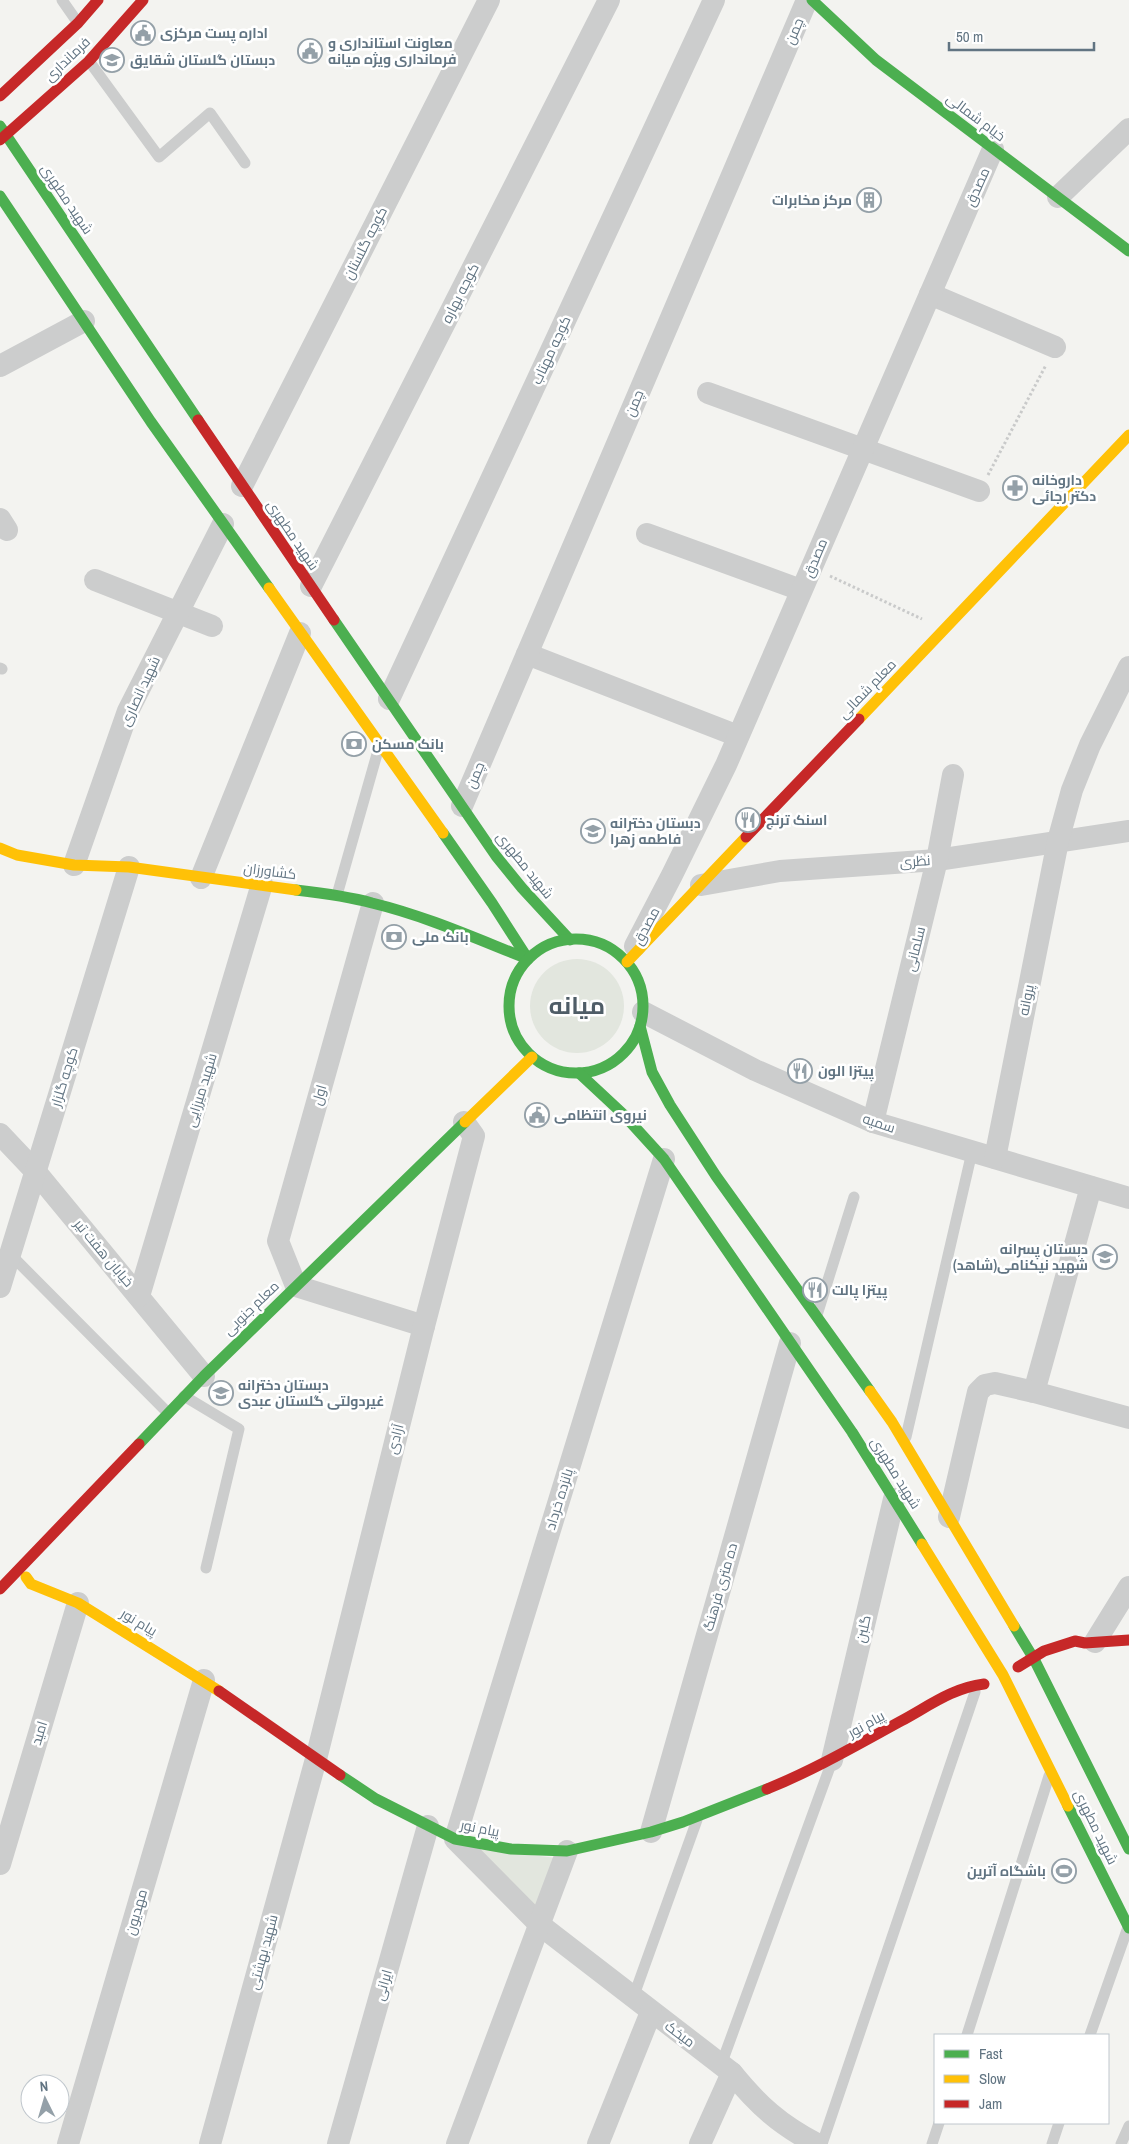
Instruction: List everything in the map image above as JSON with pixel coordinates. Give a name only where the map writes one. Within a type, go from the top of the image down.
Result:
[{"type":"main road","name":"فرمانداری","points":[[0,96],[78,23],[98,0]]},
{"type":"main road","name":"فرمانداری","points":[[2,134],[88,61],[143,0]]},
{"type":"main road","name":"خیام شمالی","points":[[812,0],[876,60],[1129,251]]},
{"type":"main road","name":"شهید مطهری","points":[[2,134],[496,856],[522,888],[570,940]]},
{"type":"main road","points":[[0,196],[151,422],[492,903],[528,960]]},
{"type":"main road","name":"معلم شمالی","points":[[626,962],[1129,436]]},
{"type":"main road","name":"کشاورزان","points":[[0,848],[16,855],[74,865],[129,867],[337,895],[373,903],[429,920],[528,960]]},
{"type":"main road","points":[[570,940],[586,940],[601,944],[615,952],[626,962],[636,978],[642,994],[641,1019],[631,1045],[617,1060],[599,1069],[579,1073],[562,1072],[546,1066],[532,1057],[518,1040],[510,1020],[509,1005],[515,977],[528,960],[540,950],[555,943],[570,940]]},
{"type":"main road","name":"شهید مطهری","points":[[641,1019],[652,1072],[670,1105],[716,1176],[892,1422],[1036,1658],[1129,1849]]},
{"type":"main road","name":"معلم جنوبی","points":[[0,1589],[204,1376],[532,1057]]},
{"type":"main road","name":"شهید مطهری","points":[[579,1073],[609,1098],[641,1131],[664,1159],[852,1432],[1003,1674],[1129,1927]]},
{"type":"main road","name":"پیام نور","points":[[0,1570],[34,1578],[66,1592],[76,1602],[204,1680],[376,1799],[455,1839],[510,1849],[567,1852],[651,1832],[698,1816],[806,1773],[920,1711],[927,1704],[972,1685],[984,1684]]},
{"type":"main road","points":[[984,1684],[1036,1658],[1044,1651],[1075,1641],[1129,1640]]},
{"type":"main road","name":"پیام نور","points":[[920,1711],[931,1711],[975,1692],[984,1684]]},
{"type":"street","name":"کوچه گلستان","points":[[242,486],[489,0]]},
{"type":"street","name":"کوچه بهاره","points":[[311,586],[609,0]]},
{"type":"street","name":"کوچه مهتاب","points":[[388,699],[714,0]]},
{"type":"street","name":"چمن","points":[[462,806],[807,0]]},
{"type":"street","points":[[1058,197],[1129,129]]},
{"type":"street","name":"مصدق","points":[[626,962],[672,875],[738,736],[993,149]]},
{"type":"street","points":[[930,294],[1055,347]]},
{"type":"street","points":[[0,366],[84,321]]},
{"type":"street","points":[[708,393],[979,492]]},
{"type":"street","name":"شهید انصاری","points":[[74,865],[128,711],[223,524]]},
{"type":"street","points":[[647,534],[802,590]]},
{"type":"street","points":[[95,580],[212,626]]},
{"type":"street","points":[[201,878],[300,633]]},
{"type":"street","points":[[527,654],[738,736]]},
{"type":"street","name":"پروانه","points":[[995,1158],[1058,841],[1072,790],[1090,745],[1129,667]]},
{"type":"street","name":"سلمانی","points":[[873,1122],[937,860],[953,775]]},
{"type":"street","name":"نظری","points":[[700,885],[780,871],[937,860],[1129,831]]},
{"type":"street","name":"کوچه گلزار","points":[[0,1287],[129,867]]},
{"type":"street","name":"شهید میرزایی","points":[[139,1296],[262,884]]},
{"type":"street","name":"اول","points":[[296,1286],[278,1240],[373,903]]},
{"type":"street","name":"سمیه","points":[[641,1019],[873,1122],[1129,1198]]},
{"type":"street","name":"آزادی","points":[[316,1759],[424,1326],[474,1136],[464,1122]]},
{"type":"street","name":"خیابان هفت تیر","points":[[0,1134],[35,1171],[204,1376]]},
{"type":"street","name":"پانزده خرداد","points":[[455,1839],[664,1159]]},
{"type":"street","points":[[1034,1392],[1091,1187]]},
{"type":"street","points":[[296,1286],[424,1326]]},
{"type":"street","name":"ده متری فرهنگ","points":[[651,1832],[790,1343]]},
{"type":"street","points":[[949,1517],[978,1392],[985,1385],[995,1383],[1129,1418]]},
{"type":"street","name":"گلبن","points":[[832,1760],[894,1499]]},
{"type":"street","points":[[1090,1642],[1129,1587]]},
{"type":"street","name":"امید","points":[[0,1864],[76,1602]]},
{"type":"street","name":"مهدیون","points":[[68,2144],[204,1680]]},
{"type":"street","name":"شهید بهشتی","points":[[210,2144],[316,1759]]},
{"type":"street","name":"ایرانی","points":[[338,2144],[428,1826]]},
{"type":"street","name":"میخک","points":[[455,1839],[540,1925],[727,2069],[756,2102],[795,2133],[817,2144]]},
{"type":"street","points":[[457,2144],[567,1852]]},
{"type":"street","points":[[598,2144],[652,2012]]},
{"type":"street","points":[[700,2144],[727,2069]]},
{"type":"lane","points":[[62,0],[78,23]]},
{"type":"lane","points":[[88,61],[159,157],[210,114],[245,163]]},
{"type":"lane","points":[[337,895],[380,745]]},
{"type":"lane","points":[[905,1444],[972,1152]]},
{"type":"lane","points":[[816,1316],[854,1197]]},
{"type":"lane","points":[[10,1254],[168,1413]]},
{"type":"lane","points":[[184,1396],[239,1429],[206,1568]]},
{"type":"lane","points":[[822,2144],[975,1692]]},
{"type":"lane","points":[[727,2069],[832,1760]]},
{"type":"lane","points":[[967,2034],[1051,1769]]},
{"type":"lane","points":[[633,1998],[698,1816]]},
{"type":"lane","points":[[1090,2034],[1129,1927]]},
{"type":"lane","points":[[932,2144],[939,2124]]},
{"type":"lane","points":[[1052,2144],[1059,2124]]},
{"type":"lane","points":[[1121,2144],[1129,2126]]},
{"type":"path","points":[[979,492],[1055,347]]},
{"type":"path","points":[[811,568],[944,630]]},
{"type":"shaded area","points":[[577,959],[595,963],[610,973],[620,988],[624,1006],[620,1024],[610,1039],[595,1049],[577,1053],[559,1049],[544,1039],[534,1024],[530,1006],[534,988],[544,973],[559,963]]},
{"type":"shaded area","points":[[473,1848],[557,1858],[537,1913]]},
{"type":"traffic: fast","points":[[812,0],[876,60],[1129,251]]},
{"type":"traffic: fast","points":[[0,126],[198,420]]},
{"type":"traffic: fast","points":[[0,196],[151,422],[269,588]]},
{"type":"traffic: fast","points":[[334,620],[496,856],[522,888],[570,940]]},
{"type":"traffic: fast","points":[[443,833],[528,959]]},
{"type":"traffic: fast","points":[[296,890],[344,897],[392,908],[451,928],[528,959]]},
{"type":"traffic: fast","points":[[576,939],[601,945],[623,959],[637,981],[643,1006],[637,1031],[623,1053],[601,1067],[576,1073],[551,1067],[529,1053],[515,1031],[509,1006],[515,981],[529,959],[551,945],[576,939]]},
{"type":"traffic: fast","points":[[640,1026],[652,1072],[670,1105],[716,1176],[870,1391]]},
{"type":"traffic: fast","points":[[579,1073],[623,1114],[664,1159],[852,1432],[922,1544]]},
{"type":"traffic: fast","points":[[139,1444],[204,1376],[465,1122]]},
{"type":"traffic: fast","points":[[1014,1626],[1034,1659],[1129,1849]]},
{"type":"traffic: fast","points":[[340,1775],[376,1799],[455,1839],[511,1849],[567,1851],[651,1832],[683,1822],[767,1789]]},
{"type":"traffic: fast","points":[[1068,1806],[1129,1928]]},
{"type":"traffic: slow","points":[[859,719],[1129,435]]},
{"type":"traffic: slow","points":[[269,588],[443,833]]},
{"type":"traffic: slow","points":[[627,962],[746,837]]},
{"type":"traffic: slow","points":[[0,848],[17,855],[74,865],[129,867],[296,890]]},
{"type":"traffic: slow","points":[[465,1122],[532,1057]]},
{"type":"traffic: slow","points":[[870,1391],[892,1422],[1014,1626]]},
{"type":"traffic: slow","points":[[922,1544],[1003,1675],[1068,1806]]},
{"type":"traffic: slow","points":[[26,1577],[31,1584],[78,1603],[219,1691]]},
{"type":"traffic: jam","points":[[0,96],[78,23],[98,0]]},
{"type":"traffic: jam","points":[[0,140],[89,61],[143,0]]},
{"type":"traffic: jam","points":[[198,420],[334,620]]},
{"type":"traffic: jam","points":[[746,837],[859,719]]},
{"type":"traffic: jam","points":[[0,1589],[139,1444]]},
{"type":"traffic: jam","points":[[1018,1667],[1044,1651],[1075,1641],[1085,1643],[1129,1640]]},
{"type":"traffic: jam","points":[[767,1789],[835,1757],[941,1698],[961,1689],[984,1684]]},
{"type":"traffic: jam","points":[[219,1691],[340,1775]]},
{"type":"place","name":"اداره پست مرکزی","points":[[143,33]]},
{"type":"place","name":"معاونت استانداری و فرمانداری ویژه میانه","points":[[310,51]]},
{"type":"place","name":"دبستان گلستان شقایق","points":[[112,60]]},
{"type":"place","name":"مرکز مخابرات","points":[[869,200]]},
{"type":"place","name":"داروخانه دکتر رجائی","points":[[1015,488]]},
{"type":"place","name":"بانک مسکن","points":[[354,744]]},
{"type":"place","name":"اسنک ترنج","points":[[748,820]]},
{"type":"place","name":"دبستان دخترانه فاطمه زهرا","points":[[593,831]]},
{"type":"place","name":"بانک ملی","points":[[394,937]]},
{"type":"place","name":"پیتزا الون","points":[[800,1071]]},
{"type":"place","name":"نیروی انتظامی","points":[[537,1115]]},
{"type":"place","name":"دبستان پسرانه شهید نیکنامی(شاهد)","points":[[1105,1257]]},
{"type":"place","name":"پیتزا پالت","points":[[815,1290]]},
{"type":"place","name":"دبستان دخترانه غیردولتی گلستان عبدی","points":[[221,1393]]},
{"type":"place","name":"باشگاه آترین","points":[[1064,1871]]},
{"type":"district","name":"میانه","points":[[577,1006]]}]
